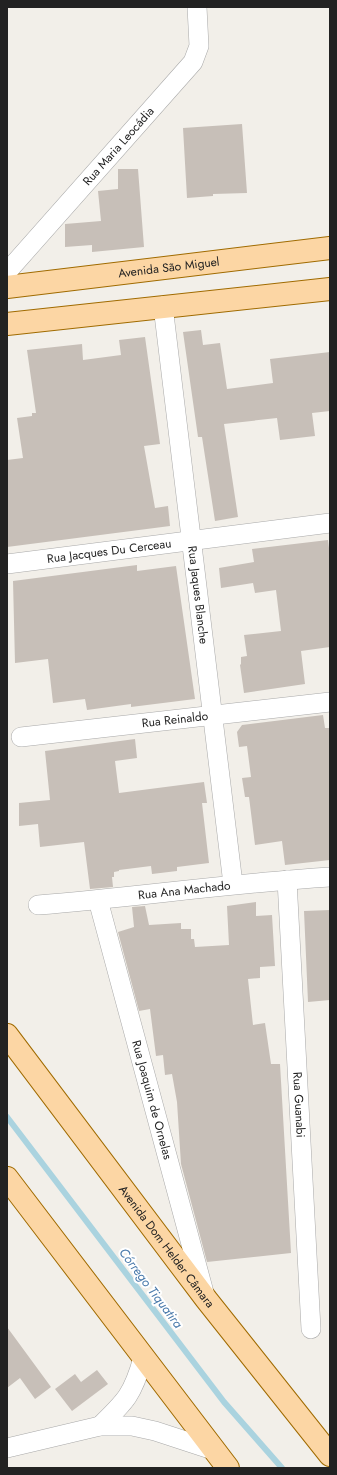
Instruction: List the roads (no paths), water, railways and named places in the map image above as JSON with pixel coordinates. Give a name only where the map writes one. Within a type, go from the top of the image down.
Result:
[{"type":"main road","name":"Avenida São Miguel","points":[[7,287],[330,248]]},
{"type":"main road","points":[[7,324],[330,289]]},
{"type":"main road","name":"Avenida Dom Helder Câmara","points":[[7,1035],[206,1299],[330,1455]]},
{"type":"main road","points":[[7,1178],[228,1468]]},
{"type":"street","name":"Rua Maria Leocádia","points":[[7,272],[193,62],[199,46],[197,7]]},
{"type":"street","name":"Rua Jaques Blanche","points":[[163,306],[233,884]]},
{"type":"street","name":"Rua Jacques Du Cerceau","points":[[7,564],[330,523]]},
{"type":"street","name":"Rua Reinaldo","points":[[21,737],[330,702]]},
{"type":"street","name":"Rua Ana Machado","points":[[38,905],[98,900],[233,884],[330,877]]},
{"type":"street","name":"Rua Guanabi","points":[[287,880],[311,1329]]},
{"type":"street","name":"Rua Joaquim de Ornelas","points":[[98,900],[206,1299]]},
{"type":"street","points":[[100,1426],[124,1403],[137,1378],[143,1358]]},
{"type":"street","points":[[7,1448],[100,1426],[132,1426],[150,1430],[213,1450]]},
{"type":"waterway","name":"Córrego Tiquatira","points":[[7,1117],[224,1402],[282,1468]]}]
